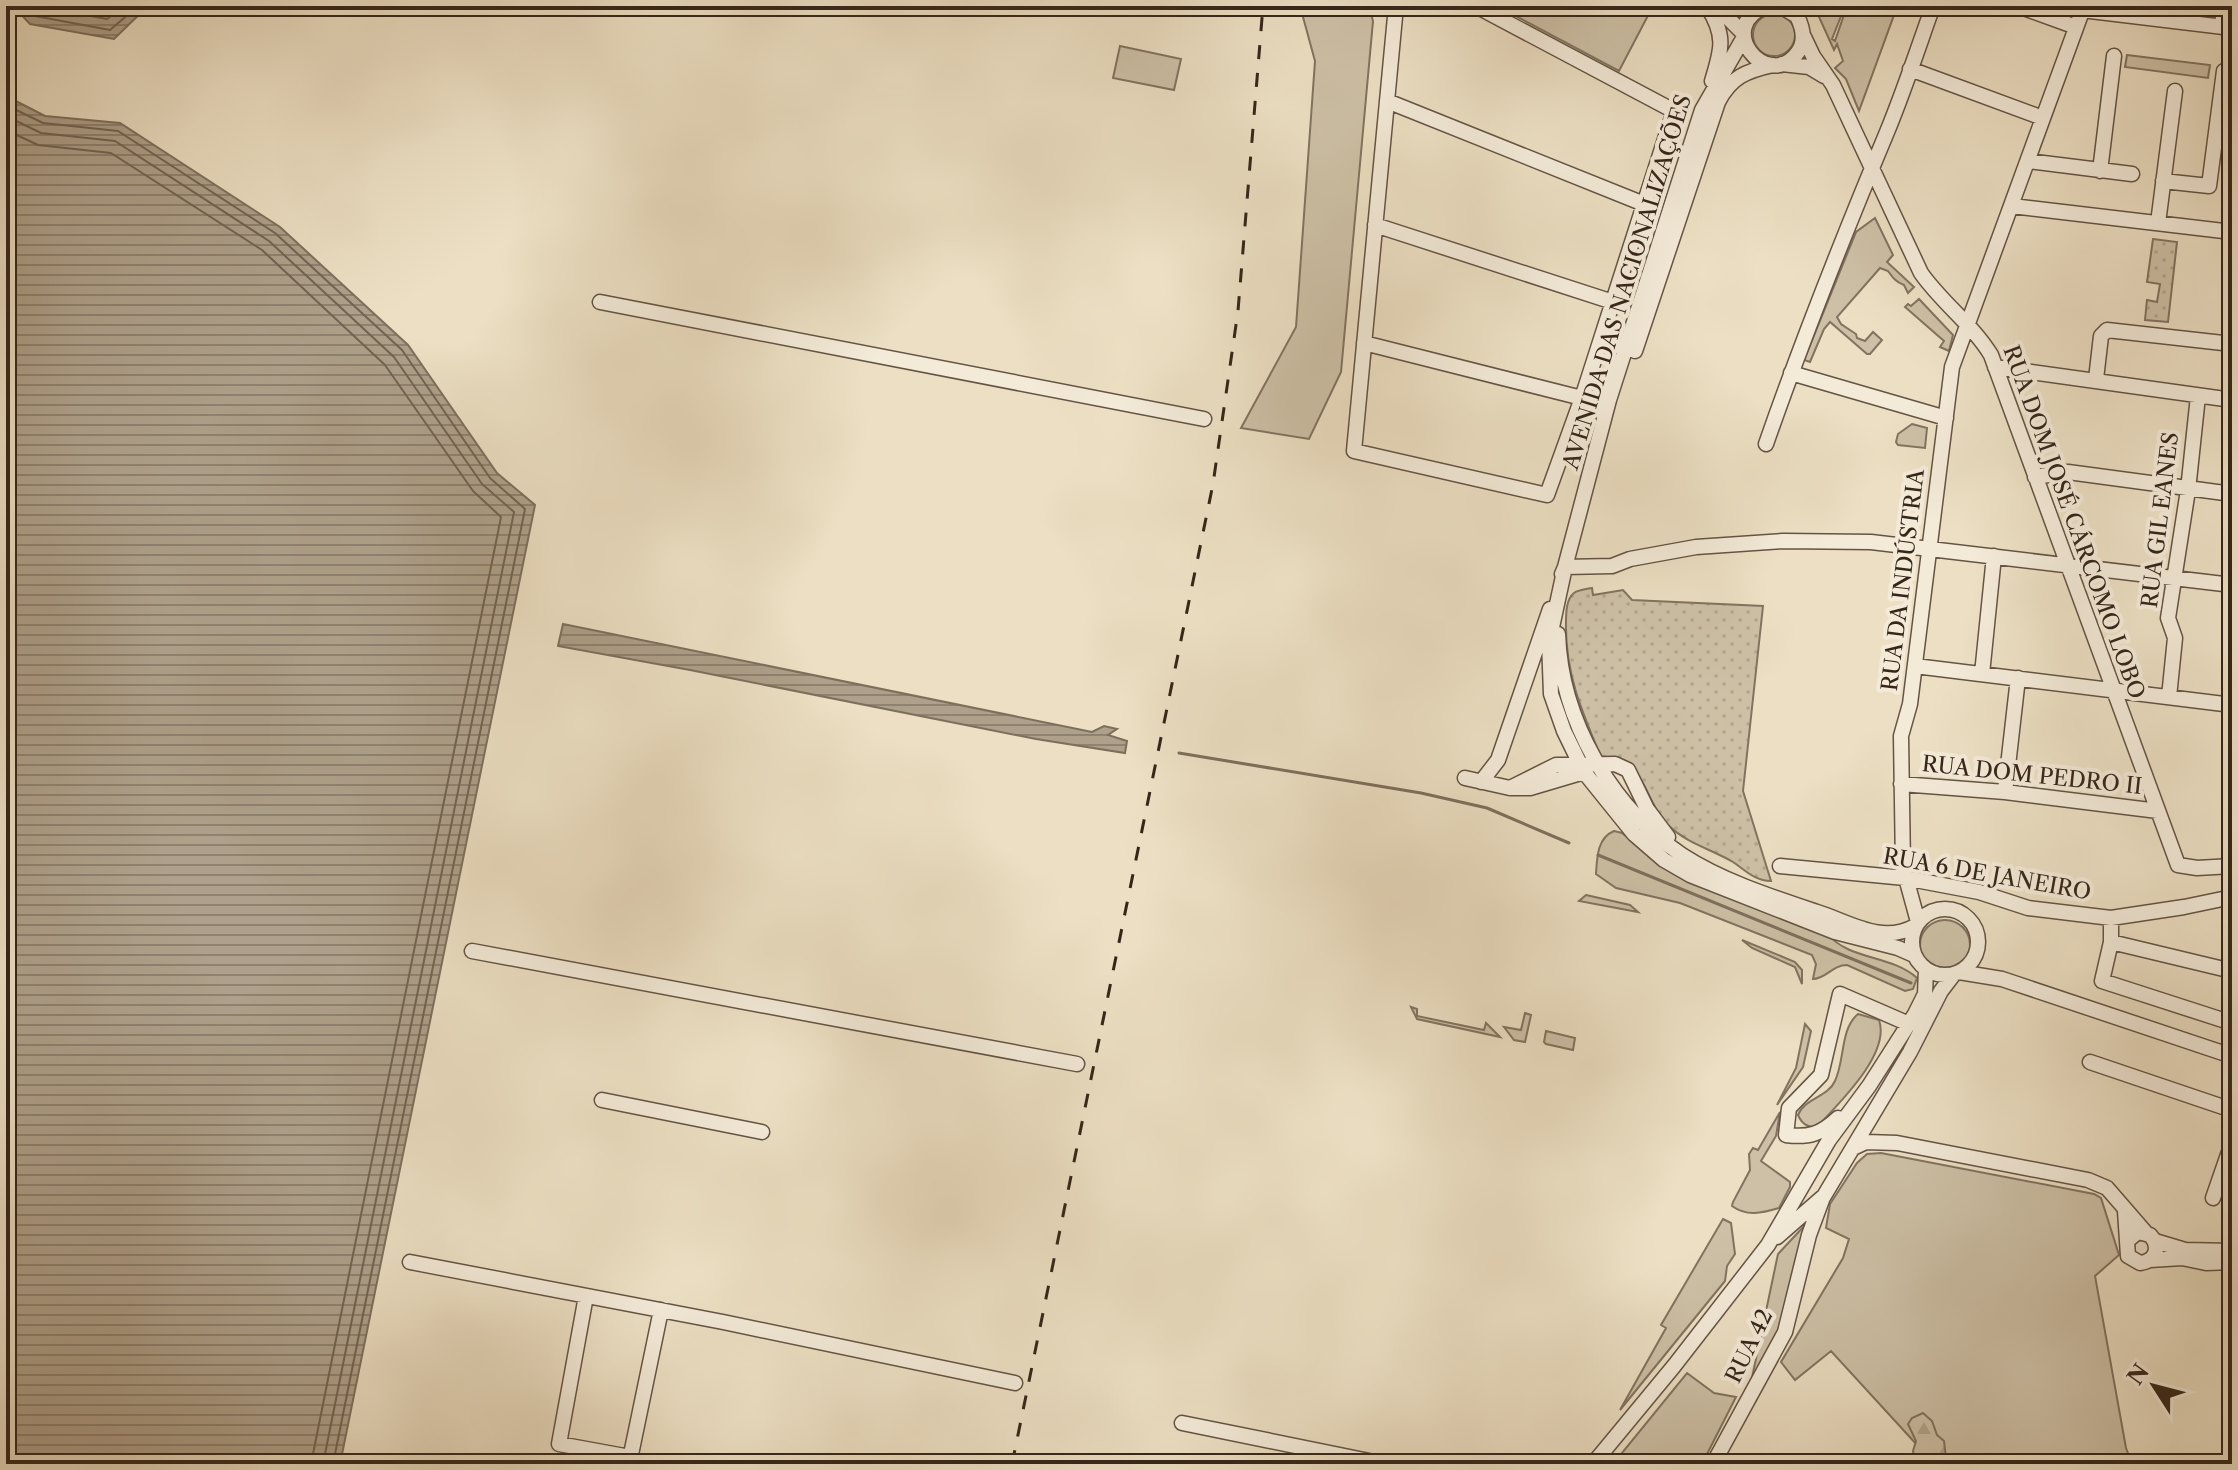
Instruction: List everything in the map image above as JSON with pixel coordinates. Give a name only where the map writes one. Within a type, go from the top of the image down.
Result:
[{"type":"street","points":[[1396,6],[1354,451],[1547,495],[1582,398],[1674,111],[1476,6]]},
{"type":"street","points":[[1708,6],[1723,13],[1744,35],[1745,45],[1756,60],[1809,67],[1833,85]]},
{"type":"street","points":[[1706,98],[1722,42],[1718,23],[1708,6]]},
{"type":"street","points":[[1780,6],[1795,11]]},
{"type":"street","points":[[1766,444],[1933,6]]},
{"type":"street","points":[[2018,6],[2076,27]]},
{"type":"street","points":[[2083,8],[2227,27],[2224,6]]},
{"type":"street","points":[[1723,13],[1759,8]]},
{"type":"street","name":"AVENIDA DAS NACIONALIZAÇÕES","points":[[1759,8],[1749,18],[1736,53],[1706,98],[1609,400],[1549,641],[1551,694],[1586,766],[1634,834],[1651,850],[1678,869],[1835,932],[1914,955]]},
{"type":"street","name":"RUA DA INDÚSTRIA","points":[[1916,924],[1907,884],[1901,736],[1910,704],[1950,376],[2083,8]]},
{"type":"street","name":"RUA DOM JOSÉ CÁRCOMO LOBO","points":[[1795,11],[1813,56],[1833,85],[1921,273],[1984,345],[1995,367],[2178,865],[2197,868],[2232,866]]},
{"type":"street","points":[[1777,64],[1797,53],[1803,35]]},
{"type":"street","points":[[2100,171],[2114,56]]},
{"type":"street","name":"AVENIDA DAS NACIONALIZAÇÕES","points":[[1582,502],[1718,102],[1729,84],[1742,73],[1777,64]]},
{"type":"street","points":[[1910,69],[2043,118]]},
{"type":"street","points":[[2163,181],[2209,186],[2224,71]]},
{"type":"street","points":[[2158,223],[2175,91]]},
{"type":"street","points":[[1387,101],[1644,204]]},
{"type":"street","points":[[2028,161],[2132,174]]},
{"type":"street","points":[[2012,206],[2232,232]]},
{"type":"street","points":[[1375,225],[1613,302]]},
{"type":"street","points":[[600,302],[1204,419]]},
{"type":"street","points":[[2096,379],[2101,336],[2107,330],[2232,344]]},
{"type":"street","points":[[1364,343],[1582,398]]},
{"type":"street","points":[[1995,367],[2232,400]]},
{"type":"street","points":[[1791,373],[1946,418]]},
{"type":"street","name":"RUA GIL EANES","points":[[2169,697],[2175,638],[2168,618],[2188,490],[2198,396]]},
{"type":"street","points":[[2035,477],[2068,472],[2232,494]]},
{"type":"street","points":[[1481,782],[1498,760],[1565,567],[1612,566],[1653,554],[1696,547],[1783,541],[1871,542],[2232,585]]},
{"type":"street","points":[[1982,674],[1994,556]]},
{"type":"street","points":[[1915,666],[2232,705]]},
{"type":"street","points":[[2005,792],[2018,678]]},
{"type":"street","points":[[1465,778],[1510,788],[1551,766],[1615,764],[1628,770],[1647,809],[1683,855]]},
{"type":"street","name":"AVENIDA DAS NACIONALIZAÇÕES","points":[[1586,766],[1649,829],[1683,855],[1762,892],[1868,930],[1892,934],[1904,932],[1936,909],[1948,908]]},
{"type":"street","name":"RUA DOM PEDRO II","points":[[1901,784],[2005,792],[2158,811]]},
{"type":"street","name":"RUA 6 DE JANEIRO","points":[[1780,866],[1979,892],[2028,908],[2111,918],[2232,897]]},
{"type":"street","points":[[1768,1245],[1824,1196],[1910,1052],[1941,991],[1956,973],[1973,960],[1977,952],[1979,942],[1973,923],[1958,910],[1925,903],[1907,884]]},
{"type":"street","points":[[2111,918],[2111,942],[2102,981],[2232,1023]]},
{"type":"street","points":[[1916,924],[1911,940],[1914,955],[1926,969],[1939,975],[1980,973],[2002,979],[2232,1056]]},
{"type":"street","points":[[2111,942],[2232,971]]},
{"type":"street","points":[[472,951],[1077,1064]]},
{"type":"street","points":[[1977,952],[2002,979]]},
{"type":"street","points":[[1593,1464],[1768,1245],[1829,1140],[1909,1024],[1925,994],[1926,969]]},
{"type":"street","points":[[1869,1086],[1820,1133],[1805,1138],[1786,1135],[1789,1108],[1821,1075],[1840,994],[1909,1024]]},
{"type":"street","points":[[2090,1062],[2232,1110]]},
{"type":"street","points":[[602,1100],[762,1132]]},
{"type":"street","points":[[1875,1110],[1880,1130],[1897,1143]]},
{"type":"street","points":[[1853,1148],[1866,1142],[1897,1143],[2088,1180],[2107,1188],[2151,1237],[2155,1254],[2150,1260]]},
{"type":"street","points":[[2213,1198],[2232,1143]]},
{"type":"street","name":"RUA 42","points":[[1713,1464],[1785,1332],[1809,1235],[1824,1196]]},
{"type":"street","points":[[2125,1211],[2126,1248],[2131,1259],[2140,1263],[2182,1258],[2206,1263],[2232,1262]]},
{"type":"street","points":[[2128,1240],[2134,1234],[2185,1250],[2232,1251]]},
{"type":"street","points":[[410,1262],[1015,1383]]},
{"type":"street","points":[[586,1296],[559,1444],[629,1460],[661,1310]]},
{"type":"street","points":[[1182,1423],[1344,1460],[1384,1464]]},
{"type":"green space","points":[[1300,6],[1369,6],[1373,21],[1341,372],[1309,439],[1241,428],[1296,327],[1315,61]]},
{"type":"green space","points":[[1497,6],[1653,6],[1619,71]]},
{"type":"green space","points":[[1814,6],[1845,6],[1832,39],[1835,41],[1847,6],[1867,6],[1894,15],[1859,111],[1846,79],[1835,68],[1843,61],[1837,44],[1834,50]]},
{"type":"green space","points":[[1774,14],[1789,20],[1795,35],[1789,50],[1774,56],[1759,50],[1753,35],[1759,20]]},
{"type":"green space","points":[[1120,46],[1181,59],[1174,90],[1113,78]]},
{"type":"green space","points":[[2127,55],[2210,65],[2208,78],[2125,67]]},
{"type":"green space","points":[[1875,218],[1893,255],[1887,262],[1914,287],[1908,293],[1904,285],[1880,268],[1837,317],[1857,338],[1865,341],[1873,332],[1882,340],[1867,354],[1830,322],[1810,362],[1804,360],[1856,232]]},
{"type":"green space","points":[[2153,239],[2177,242],[2168,322],[2145,320],[2147,300],[2157,302],[2160,284],[2147,282]]},
{"type":"green space","points":[[1919,299],[1953,335],[1949,351],[1940,347],[1944,341],[1905,307]]},
{"type":"green space","points":[[1912,424],[1927,428],[1925,448],[1898,445],[1896,442],[1898,434]]},
{"type":"green space","points":[[1592,588],[1593,595],[1623,590],[1632,600],[1763,606],[1743,791],[1771,881],[1755,877],[1676,832],[1660,815],[1642,781],[1628,764],[1601,757],[1576,692],[1566,641],[1569,599],[1576,592]]},
{"type":"green space","points":[[1614,831],[1622,833],[1662,866],[1828,934],[1847,949],[1907,971],[1917,978],[1913,989],[1905,991],[1847,965],[1813,979],[1816,964],[1812,955],[1680,903],[1616,888],[1596,874],[1601,843]]},
{"type":"green space","points":[[1586,895],[1630,905],[1638,912],[1579,901]]},
{"type":"green space","points":[[1945,920],[1962,928],[1970,945],[1962,962],[1945,970],[1928,962],[1920,945],[1928,928]]},
{"type":"green space","points":[[1742,940],[1795,962],[1802,970],[1802,984],[1795,967],[1752,948]]},
{"type":"green space","points":[[1411,1007],[1417,1009],[1417,1016],[1484,1030],[1486,1023],[1500,1037],[1417,1019]]},
{"type":"green space","points":[[1525,1013],[1531,1015],[1525,1042],[1514,1040],[1504,1027],[1521,1030]]},
{"type":"green space","points":[[1858,1014],[1879,1020],[1881,1033],[1877,1048],[1860,1078],[1837,1106],[1816,1128],[1807,1125],[1798,1115],[1835,1081],[1845,1036]]},
{"type":"green space","points":[[1805,1024],[1811,1031],[1803,1067],[1777,1105],[1796,1068]]},
{"type":"green space","points":[[1546,1031],[1575,1038],[1573,1050],[1546,1044]]},
{"type":"green space","points":[[1780,1112],[1776,1136],[1761,1161],[1790,1182],[1790,1187],[1779,1208],[1743,1212],[1732,1206],[1750,1170],[1749,1154],[1753,1148],[1758,1150]]},
{"type":"green space","points":[[1881,1153],[2094,1194],[2101,1198],[2119,1255],[2095,1276],[2126,1448],[2132,1464],[1926,1464],[1929,1458],[1831,1351],[1795,1380],[1781,1362],[1843,1258],[1849,1239],[1826,1228],[1830,1204],[1857,1163],[1867,1154]]},
{"type":"green space","points":[[1723,1219],[1731,1223],[1735,1254],[1727,1266],[1725,1281],[1620,1410],[1666,1328],[1661,1325]]},
{"type":"green space","points":[[1806,1224],[1777,1343],[1749,1392],[1778,1254]]},
{"type":"green space","points":[[1687,1373],[1714,1393],[1736,1397],[1702,1464],[1613,1464]]},
{"type":"green space","points":[[1923,1413],[1944,1441],[1946,1458],[1957,1464],[1916,1464],[1913,1451],[1916,1441],[1908,1424],[1912,1418]]},
{"type":"water","points":[[13,6],[148,6],[114,39],[30,24]]},
{"type":"water","points":[[6,96],[45,116],[120,123],[280,227],[408,345],[497,473],[535,505],[340,1464],[6,1464]]},
{"type":"water","points":[[563,624],[1092,732],[1104,726],[1117,729],[1108,735],[1127,741],[1125,753],[1036,739],[558,646]]},
{"type":"waterway","points":[[1179,753],[1421,793],[1487,808],[1569,843]]},
{"type":"waterway","points":[[1598,855],[1911,983]]},
{"type":"railway","points":[[1012,1464],[1213,484],[1238,311],[1263,6]]}]
